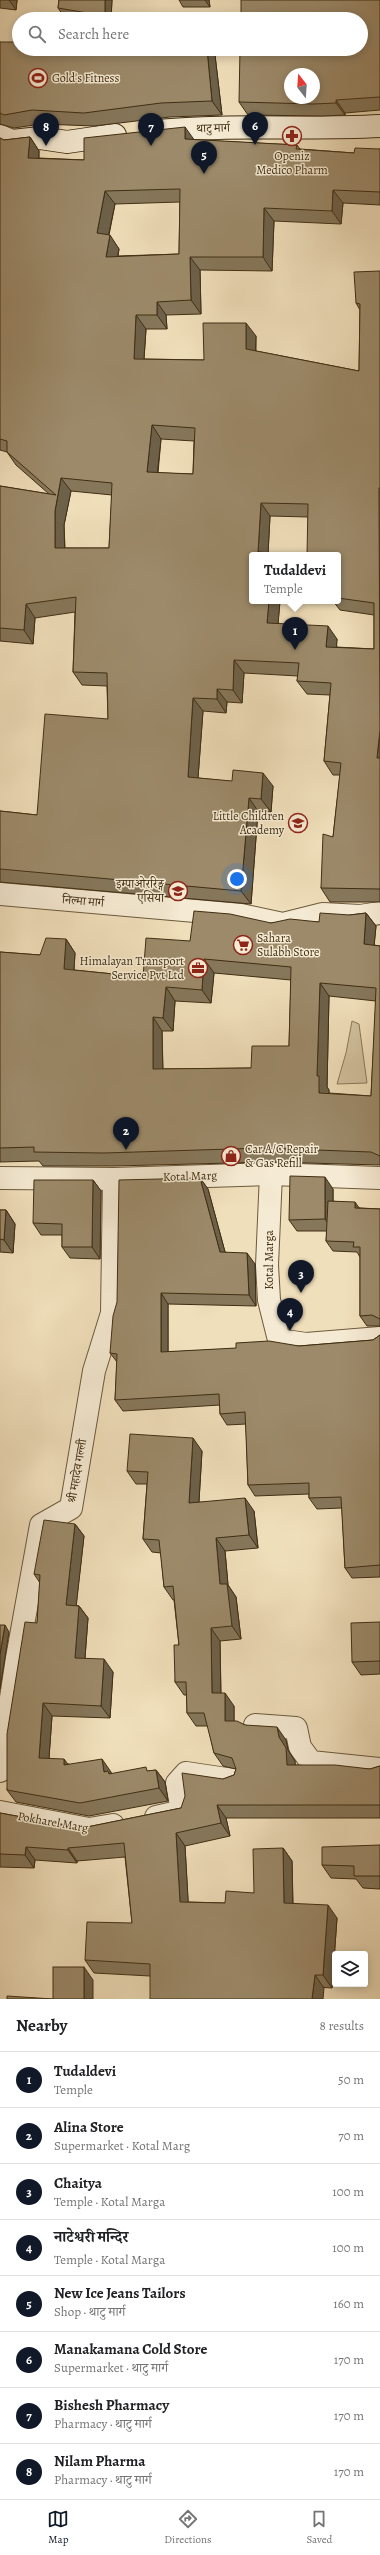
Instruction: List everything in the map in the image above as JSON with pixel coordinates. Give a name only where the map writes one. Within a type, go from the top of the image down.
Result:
[{"type":"street","name":"थाटु मार्ग","points":[[0,136],[12,141],[40,138],[67,142],[130,133],[195,128],[322,129],[380,126]]},
{"type":"street","name":"निल्मा मार्ग","points":[[0,894],[240,915],[283,924],[323,914],[360,916],[380,913]]},
{"type":"street","name":"Kotal Marg","points":[[0,1178],[114,1179],[271,1174],[380,1178]]},
{"type":"street","name":"Kotal Marga","points":[[271,1174],[267,1265],[269,1300],[279,1340],[306,1344],[380,1338]]},
{"type":"street","name":"श्री महादेव गल्ली","points":[[0,1771],[16,1666],[41,1525],[71,1508],[94,1371],[112,1313],[114,1179]]},
{"type":"street","points":[[255,1725],[296,1728],[300,1747],[311,1762],[380,1769]]},
{"type":"street","name":"Pokharel Marg","points":[[0,1812],[89,1829],[182,1811],[177,1783],[186,1772],[233,1780]]},
{"type":"shaded area","points":[[352,1021],[359,1024],[367,1083],[337,1084],[346,1053]]},
{"type":"building","points":[[59,0],[105,0],[105,12],[82,12],[58,8]]},
{"type":"building","points":[[241,0],[380,0],[380,97],[336,100],[336,103],[320,104],[320,68],[284,68],[284,103],[239,102],[240,56],[368,56],[368,12],[241,12]]},
{"type":"building","points":[[0,42],[12,42],[12,56],[208,56],[212,101],[161,103],[84,113],[32,110],[4,115],[0,113]]},
{"type":"building","points":[[185,127],[185,139],[297,145],[296,149],[354,153],[355,148],[380,149],[380,192],[333,190],[332,211],[264,208],[263,257],[190,257],[191,300],[157,302],[157,315],[136,315],[134,359],[204,360],[203,323],[246,323],[246,349],[359,371],[360,304],[356,303],[354,272],[380,271],[380,730],[377,758],[380,758],[380,889],[321,888],[323,834],[333,837],[341,763],[324,761],[331,683],[297,681],[299,663],[234,660],[233,690],[217,689],[217,699],[193,698],[188,777],[232,781],[233,770],[263,773],[261,799],[249,798],[241,891],[0,869],[0,811],[37,815],[45,714],[108,719],[107,673],[73,672],[76,597],[26,604],[24,630],[0,628],[0,486],[56,495],[7,452],[7,441],[0,439],[0,138],[4,140],[30,137],[28,158],[84,160],[84,138]],"holes":[[[180,189],[179,254],[106,257],[110,235],[97,233],[105,191]],[[152,425],[195,428],[193,474],[147,472]],[[61,478],[112,483],[109,548],[55,548],[55,511]]]},
{"type":"building","points":[[194,911],[230,914],[271,923],[290,919],[319,922],[320,913],[350,915],[366,913],[364,944],[380,946],[380,1156],[371,1152],[262,1148],[104,1153],[34,1152],[34,1147],[0,1148],[0,952],[40,955],[46,938],[66,939],[64,969],[143,977],[146,938],[190,941]],"holes":[[[204,959],[291,967],[289,1046],[252,1046],[251,1068],[153,1069],[153,1017],[163,1018],[166,987],[202,990]],[[320,983],[376,988],[371,1096],[319,1093],[319,1076],[317,1076]]]},
{"type":"building","points":[[290,1176],[325,1177],[325,1219],[289,1220]]},
{"type":"building","points":[[200,1178],[220,1252],[247,1253],[249,1295],[161,1293],[161,1352],[236,1348],[236,1343],[269,1341],[299,1346],[373,1340],[380,1335],[380,1565],[345,1568],[341,1497],[309,1498],[309,1483],[248,1485],[245,1412],[220,1414],[219,1394],[115,1400],[117,1354],[110,1353],[113,1316],[117,1302],[119,1180]]},
{"type":"building","points":[[34,1180],[93,1180],[92,1247],[62,1247],[62,1224],[33,1223]]},
{"type":"building","points":[[328,1201],[355,1202],[355,1208],[380,1209],[380,1319],[372,1315],[360,1316],[360,1247],[353,1247],[354,1242],[326,1241]]},
{"type":"building","points":[[0,1210],[6,1210],[4,1240],[0,1239]]},
{"type":"building","points":[[130,1434],[193,1438],[189,1503],[245,1498],[249,1535],[216,1538],[220,1584],[227,1584],[232,1626],[211,1628],[212,1693],[225,1693],[225,1721],[237,1721],[245,1725],[277,1727],[279,1737],[286,1748],[287,1765],[335,1765],[370,1769],[380,1766],[380,1805],[217,1805],[221,1823],[176,1833],[180,1902],[225,1903],[226,1891],[254,1893],[253,1849],[283,1848],[284,1903],[328,1905],[323,1975],[315,1975],[312,1999],[150,1999],[150,1964],[85,1960],[87,1922],[132,1923],[124,1843],[68,1848],[68,1850],[26,1847],[25,1855],[0,1854],[0,1813],[82,1828],[181,1808],[185,1796],[182,1773],[223,1779],[234,1775],[236,1769],[232,1758],[214,1753],[204,1713],[187,1713],[186,1682],[175,1682],[174,1645],[179,1645],[173,1586],[164,1587],[159,1540],[143,1539],[148,1472],[127,1471]]},
{"type":"building","points":[[44,1520],[75,1524],[66,1605],[79,1606],[75,1658],[104,1659],[101,1706],[43,1703],[39,1758],[64,1759],[64,1765],[102,1759],[104,1772],[108,1771],[109,1774],[146,1767],[147,1771],[156,1770],[159,1788],[80,1803],[7,1790],[7,1734],[25,1622],[37,1623],[40,1575],[34,1574]]},
{"type":"building","points":[[380,1622],[380,1661],[352,1662],[351,1623]]},
{"type":"building","points":[[0,1625],[5,1625],[0,1654]]},
{"type":"building","points":[[380,1845],[380,1876],[354,1876],[354,1866],[322,1865],[322,1847]]},
{"type":"building","points":[[53,1967],[84,1967],[84,1999],[53,1999]]},
{"type":"building","points":[[7,1996],[53,1999],[7,1999]]},
{"type":"place","name":"Gold's Fitness","points":[[38,78]]},
{"type":"place","name":"Openiz Medico Pharm","points":[[292,136]]},
{"type":"place","name":"Manakamana Cold Store","points":[[255,145]]},
{"type":"place","name":"Nilam Pharma","points":[[46,146]]},
{"type":"place","name":"Bishesh Pharmacy","points":[[151,146]]},
{"type":"place","name":"New Ice Jeans Tailors","points":[[204,174]]},
{"type":"place","name":"Tudaldevi","points":[[295,650]]},
{"type":"place","name":"Little Children Academy","points":[[298,823]]},
{"type":"place","name":"इम्पाओररिङ्ग एसिया","points":[[178,891]]},
{"type":"place","name":"Sahara Sulabh Store","points":[[243,945]]},
{"type":"place","name":"Himalayan Transport Service Pvt Ltd","points":[[198,968]]},
{"type":"place","name":"Alina Store","points":[[126,1150]]},
{"type":"place","name":"Car A/C Repair & Gas Refill","points":[[231,1156]]},
{"type":"place","name":"Chaitya","points":[[301,1293]]},
{"type":"place","name":"नाटेश्वरी मन्दिर","points":[[290,1331]]}]
